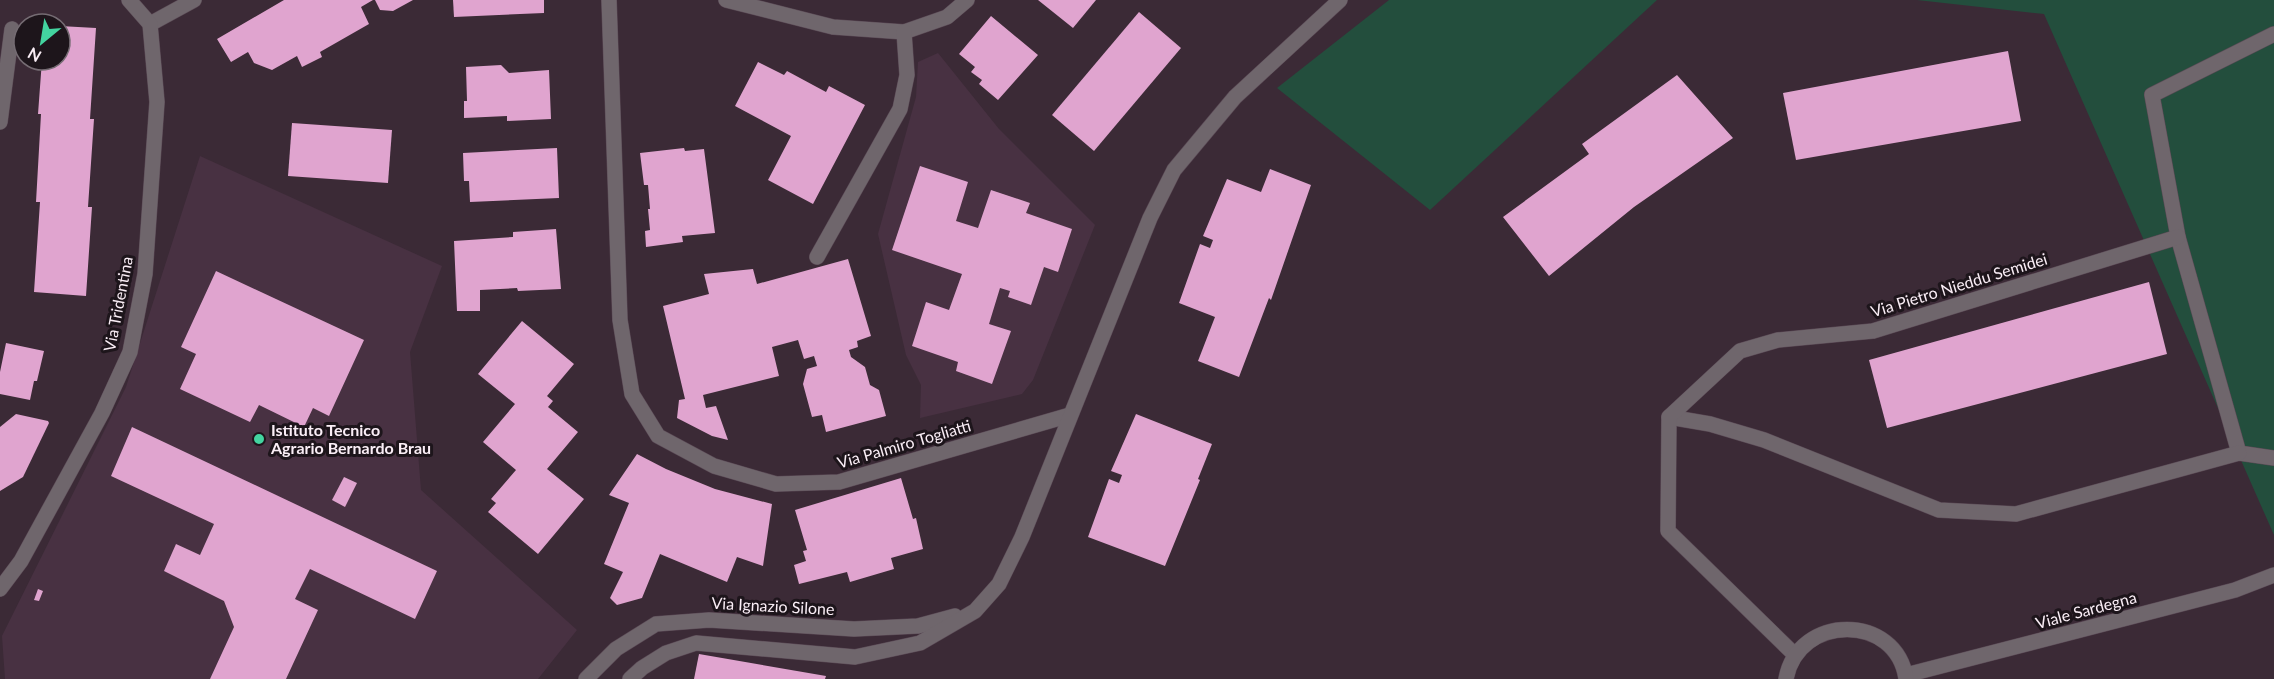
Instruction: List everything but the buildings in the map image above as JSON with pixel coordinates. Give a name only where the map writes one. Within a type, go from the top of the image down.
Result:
[{"type":"street","points":[[129,0],[150,24],[194,0]]},
{"type":"street","name":"Via Palmiro Togliatti","points":[[609,0],[620,320],[632,394],[658,436],[714,466],[776,484],[839,482],[1070,415]]},
{"type":"street","points":[[726,0],[833,27],[904,32],[947,16],[967,0]]},
{"type":"street","points":[[630,679],[642,668],[666,653],[696,643],[855,657],[920,643],[975,611],[999,584],[1022,537],[1150,218],[1174,170],[1235,97],[1340,0]]},
{"type":"street","name":"Via Tridentina","points":[[0,590],[21,561],[102,413],[130,352],[145,274],[157,102],[150,24]]},
{"type":"street","points":[[0,122],[12,29]]},
{"type":"street","points":[[817,257],[900,110],[908,75],[904,32]]},
{"type":"street","points":[[2239,453],[2178,237],[2152,94],[2274,34]]},
{"type":"street","name":"Via Pietro Nieddu Semidei","points":[[1669,417],[1740,351],[1778,340],[1873,331],[2178,237]]},
{"type":"street","points":[[1795,655],[1668,531],[1669,417],[1710,424],[1764,440],[1939,510],[2016,514],[2239,453],[2274,458]]},
{"type":"street","name":"Viale Sardegna","points":[[1786,679],[1787,670],[1795,655],[1807,642],[1822,633],[1839,629],[1857,630],[1874,635],[1888,645],[1899,659],[1906,677],[2235,590],[2274,575]]},
{"type":"street","name":"Via Ignazio Silone","points":[[586,679],[616,649],[656,624],[709,620],[854,629],[918,626],[975,611]]},
{"type":"shaded area","points":[[938,53],[999,129],[1095,225],[1033,380],[1022,394],[920,418],[921,385],[906,355],[878,234],[916,97],[918,62]]},
{"type":"shaded area","name":"Istituto Tecnico Agrario Bernardo Brau","points":[[200,156],[442,266],[410,352],[421,490],[577,630],[538,679],[5,679],[2,636],[126,387]]},
{"type":"green space","points":[[1389,0],[1657,0],[1430,210],[1277,88]]},
{"type":"green space","points":[[1917,0],[2274,0],[2274,535],[2044,14]]},
{"type":"place","name":"Istituto Tecnico Agrario Bernardo Brau","points":[[259,439]]}]
